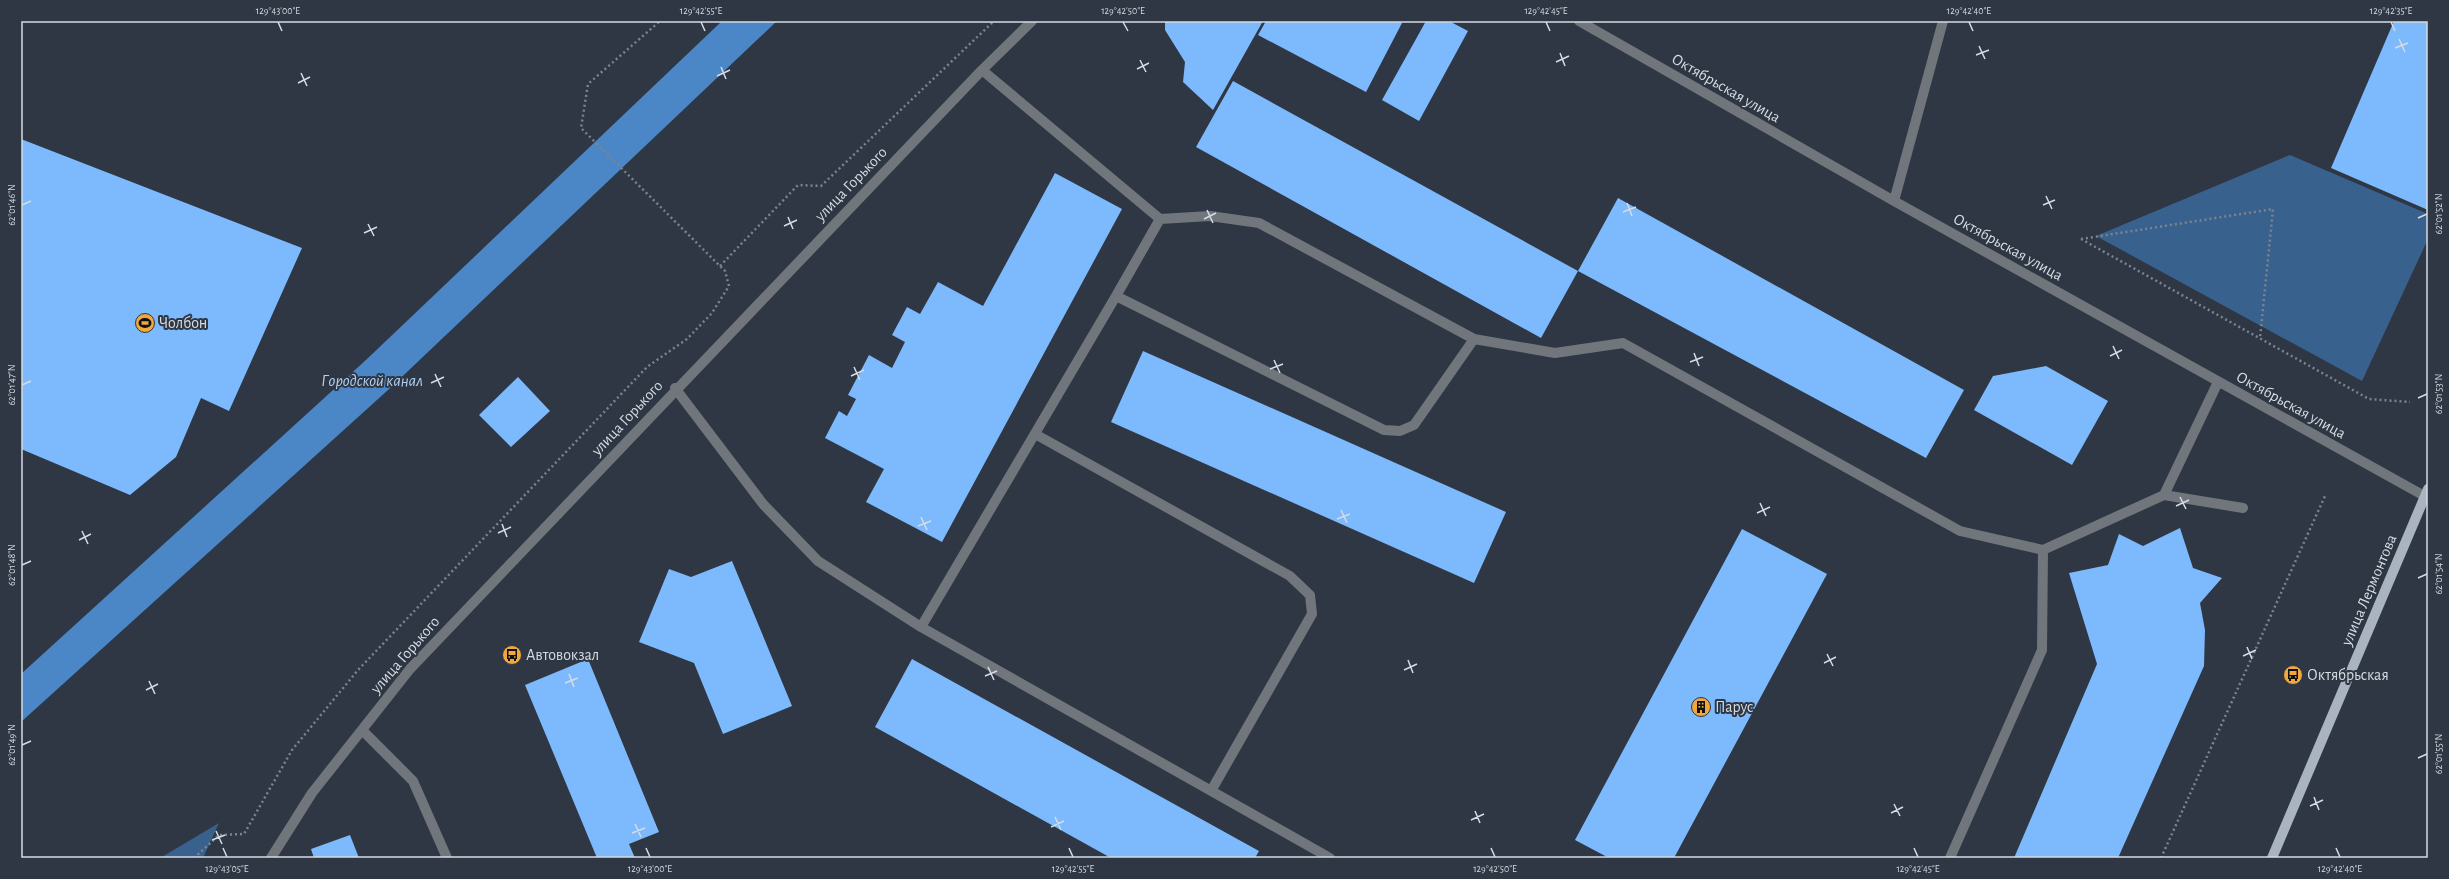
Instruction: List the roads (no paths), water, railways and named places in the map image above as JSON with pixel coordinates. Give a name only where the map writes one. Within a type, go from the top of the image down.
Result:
[{"type":"main road","name":"улица Лермонтова","points":[[2272,858],[2427,494]]},
{"type":"street","name":"улица Горького","points":[[271,858],[312,793],[410,669],[675,388],[982,70],[1032,21]]},
{"type":"street","name":"Октябрьская улица","points":[[1579,21],[1894,201],[2218,382],[2427,494]]},
{"type":"street","points":[[1894,201],[1943,21]]},
{"type":"street","points":[[982,70],[1160,219],[1210,216],[1259,223],[1474,339],[1556,353],[1623,343],[1960,531],[2043,550],[2164,494],[2243,508]]},
{"type":"street","points":[[921,627],[1160,219]]},
{"type":"street","points":[[1116,296],[1384,430],[1400,431],[1414,425],[1474,339]]},
{"type":"street","points":[[2164,494],[2218,382]]},
{"type":"street","points":[[675,388],[763,504],[818,561],[921,627],[1330,858]]},
{"type":"street","points":[[1035,434],[1290,576],[1310,595],[1312,614],[1211,791]]},
{"type":"street","points":[[1950,858],[2042,650],[2043,550]]},
{"type":"street","points":[[362,730],[413,781],[447,858]]},
{"type":"water","name":"Городской канал","points":[[722,21],[777,21],[388,390],[21,722],[21,674],[367,359]]},
{"type":"place","name":"Чолбон","points":[[145,323]]},
{"type":"place","name":"Автовокзал","points":[[512,655]]},
{"type":"place","name":"Октябрьская","points":[[2293,675]]},
{"type":"place","name":"Парус","points":[[1701,707]]}]
